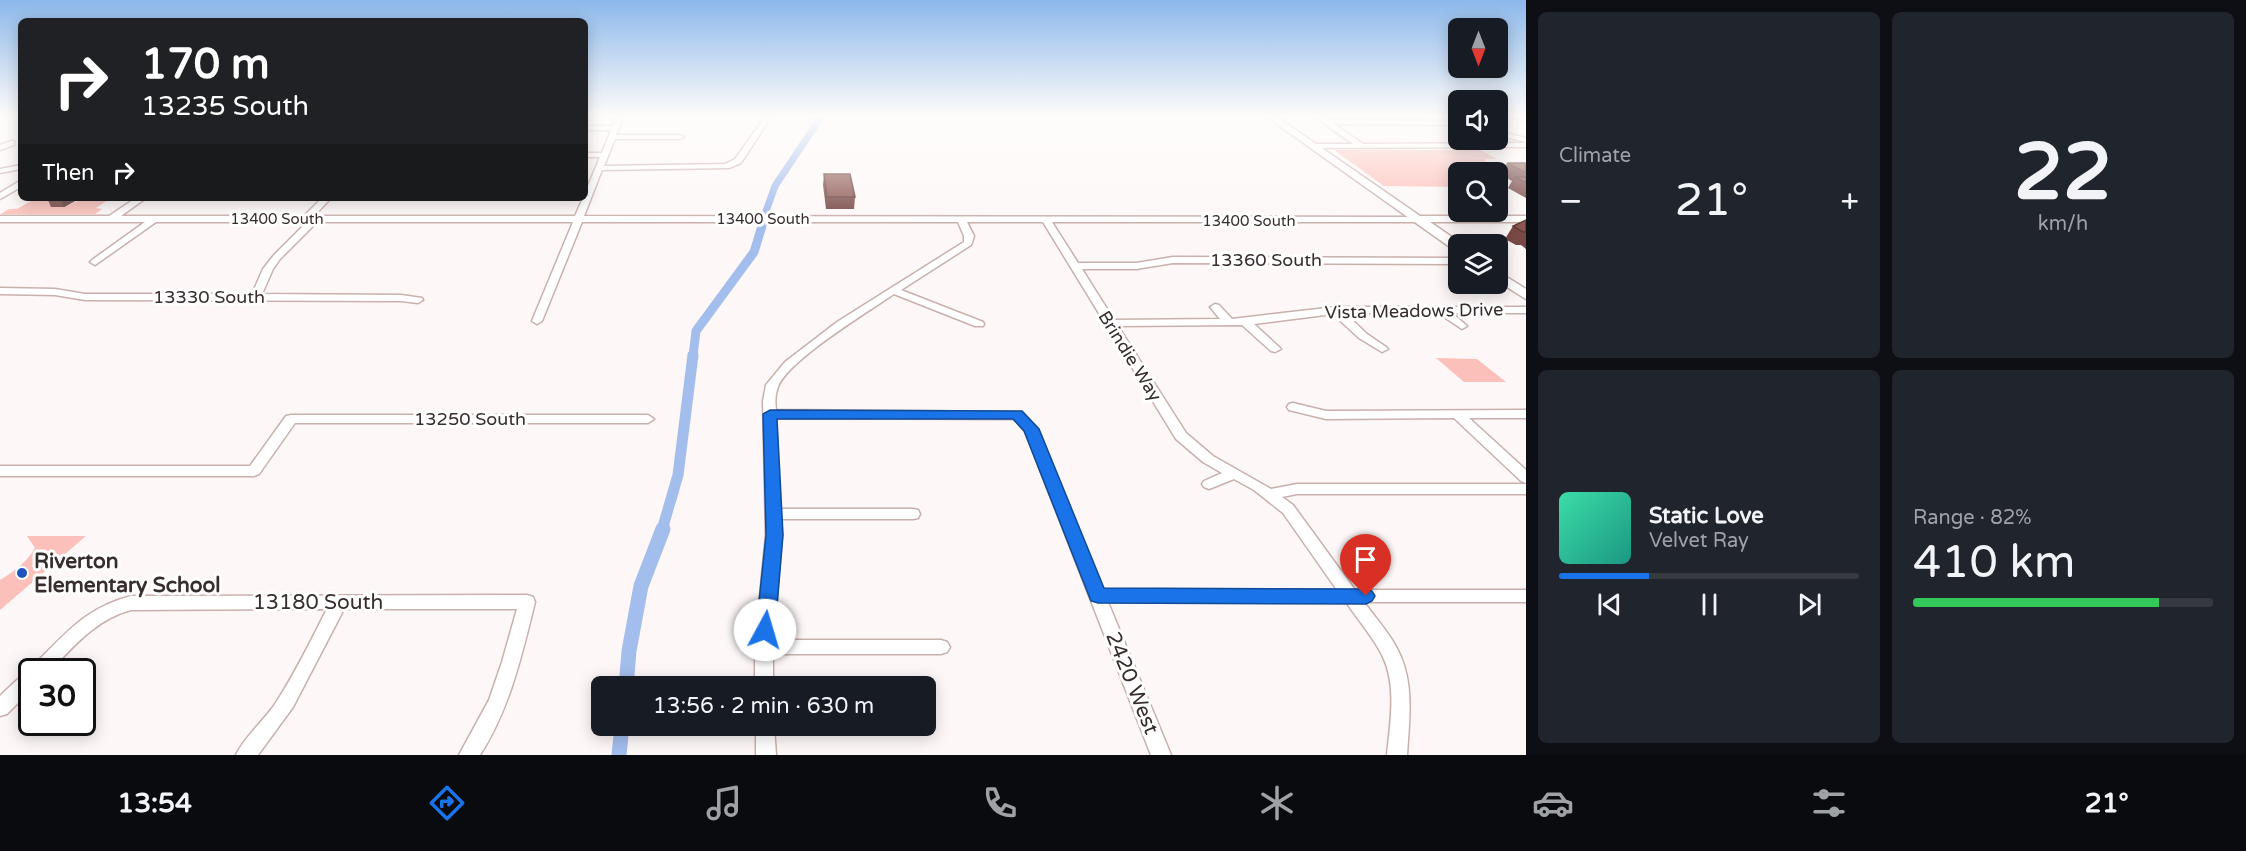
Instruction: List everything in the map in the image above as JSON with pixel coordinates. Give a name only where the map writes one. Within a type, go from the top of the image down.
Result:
[{"type":"main road","points":[[1322,152],[1448,240]]},
{"type":"main road","name":"13400 South","points":[[1418,219],[1526,219]]},
{"type":"main road","points":[[1508,283],[1526,295]]},
{"type":"street","points":[[599,168],[726,166],[738,161],[744,152]]},
{"type":"street","points":[[588,155],[604,154],[588,195]]},
{"type":"street","points":[[0,171],[18,168]]},
{"type":"street","points":[[0,196],[18,186]]},
{"type":"street","points":[[111,219],[138,201]]},
{"type":"street","points":[[256,297],[268,269],[325,201]]},
{"type":"street","points":[[537,321],[585,201]]},
{"type":"street","name":"13400 South","points":[[0,219],[1418,219]]},
{"type":"street","points":[[95,262],[154,219]]},
{"type":"street","points":[[764,676],[764,646],[773,559],[770,414],[772,385],[782,370],[841,324],[968,243],[970,238],[962,220]]},
{"type":"street","name":"Brindie Way","points":[[1046,220],[1181,435],[1208,459],[1270,494],[1295,518],[1391,653],[1399,672],[1397,755]]},
{"type":"street","name":"13360 South","points":[[1074,266],[1136,266],[1173,260],[1448,261]]},
{"type":"street","name":"13330 South","points":[[0,291],[55,292],[85,297],[418,300]]},
{"type":"street","points":[[895,291],[979,324]]},
{"type":"street","points":[[1215,308],[1230,323]]},
{"type":"street","points":[[1335,310],[1363,336],[1382,348]]},
{"type":"street","name":"Vista Meadows Drive","points":[[1110,323],[1230,323],[1335,310],[1526,310]]},
{"type":"street","points":[[1441,310],[1462,326]]},
{"type":"street","points":[[1245,322],[1275,349]]},
{"type":"street","points":[[1293,407],[1326,414],[1526,414]]},
{"type":"street","name":"2420 West","points":[[770,414],[1017,414],[1031,429],[1161,755]]},
{"type":"street","points":[[1457,414],[1526,478]]},
{"type":"street","name":"13250 South","points":[[0,471],[254,471],[291,419],[648,419]]},
{"type":"street","points":[[1209,484],[1235,473]]},
{"type":"street","points":[[1270,494],[1297,489],[1526,489]]},
{"type":"street","points":[[773,514],[914,514]]},
{"type":"street","points":[[1098,596],[1524,599]]},
{"type":"street","points":[[246,755],[290,699],[339,602]]},
{"type":"street","name":"13180 South","points":[[52,658],[92,619],[110,608],[130,603],[527,602],[501,696],[483,733],[469,755]]},
{"type":"street","points":[[764,646],[941,647]]},
{"type":"street","points":[[0,708],[18,691]]},
{"type":"street","points":[[765,736],[766,755]]},
{"type":"shaded area","points":[[1337,152],[1484,152],[1497,159],[1485,159],[1485,162],[1448,162],[1448,187],[1384,186]]},
{"type":"shaded area","points":[[31,201],[58,201],[51,207],[64,207],[78,201],[106,201],[96,208],[102,209],[95,214],[1,214],[9,209],[17,209]]},
{"type":"shaded area","points":[[1436,358],[1477,359],[1506,382],[1464,382]]},
{"type":"shaded area","name":"Riverton Elementary School","points":[[27,536],[86,536],[0,610],[0,580],[20,566],[35,548]]},
{"type":"building","points":[[1508,163],[1526,163],[1526,173],[1508,164]]},
{"type":"building","points":[[824,174],[850,174],[855,197],[827,197]]},
{"type":"building","points":[[1515,177],[1526,177],[1526,183]]},
{"type":"building","points":[[1526,220],[1526,232],[1513,226]]},
{"type":"waterway","points":[[765,214],[775,186],[798,152]]},
{"type":"waterway","points":[[693,356],[696,331],[754,252],[762,226]]},
{"type":"waterway","points":[[662,530],[678,475],[693,355]]},
{"type":"waterway","points":[[627,676],[629,651],[641,586],[663,529]]},
{"type":"waterway","points":[[619,755],[621,736]]},
{"type":"place","name":"Riverton Elementary School","points":[[22,573]]},
{"type":"route","points":[[765,630],[774,535],[770,414],[1017,414],[1026,421],[1031,429],[1098,596],[1366,596]]}]
